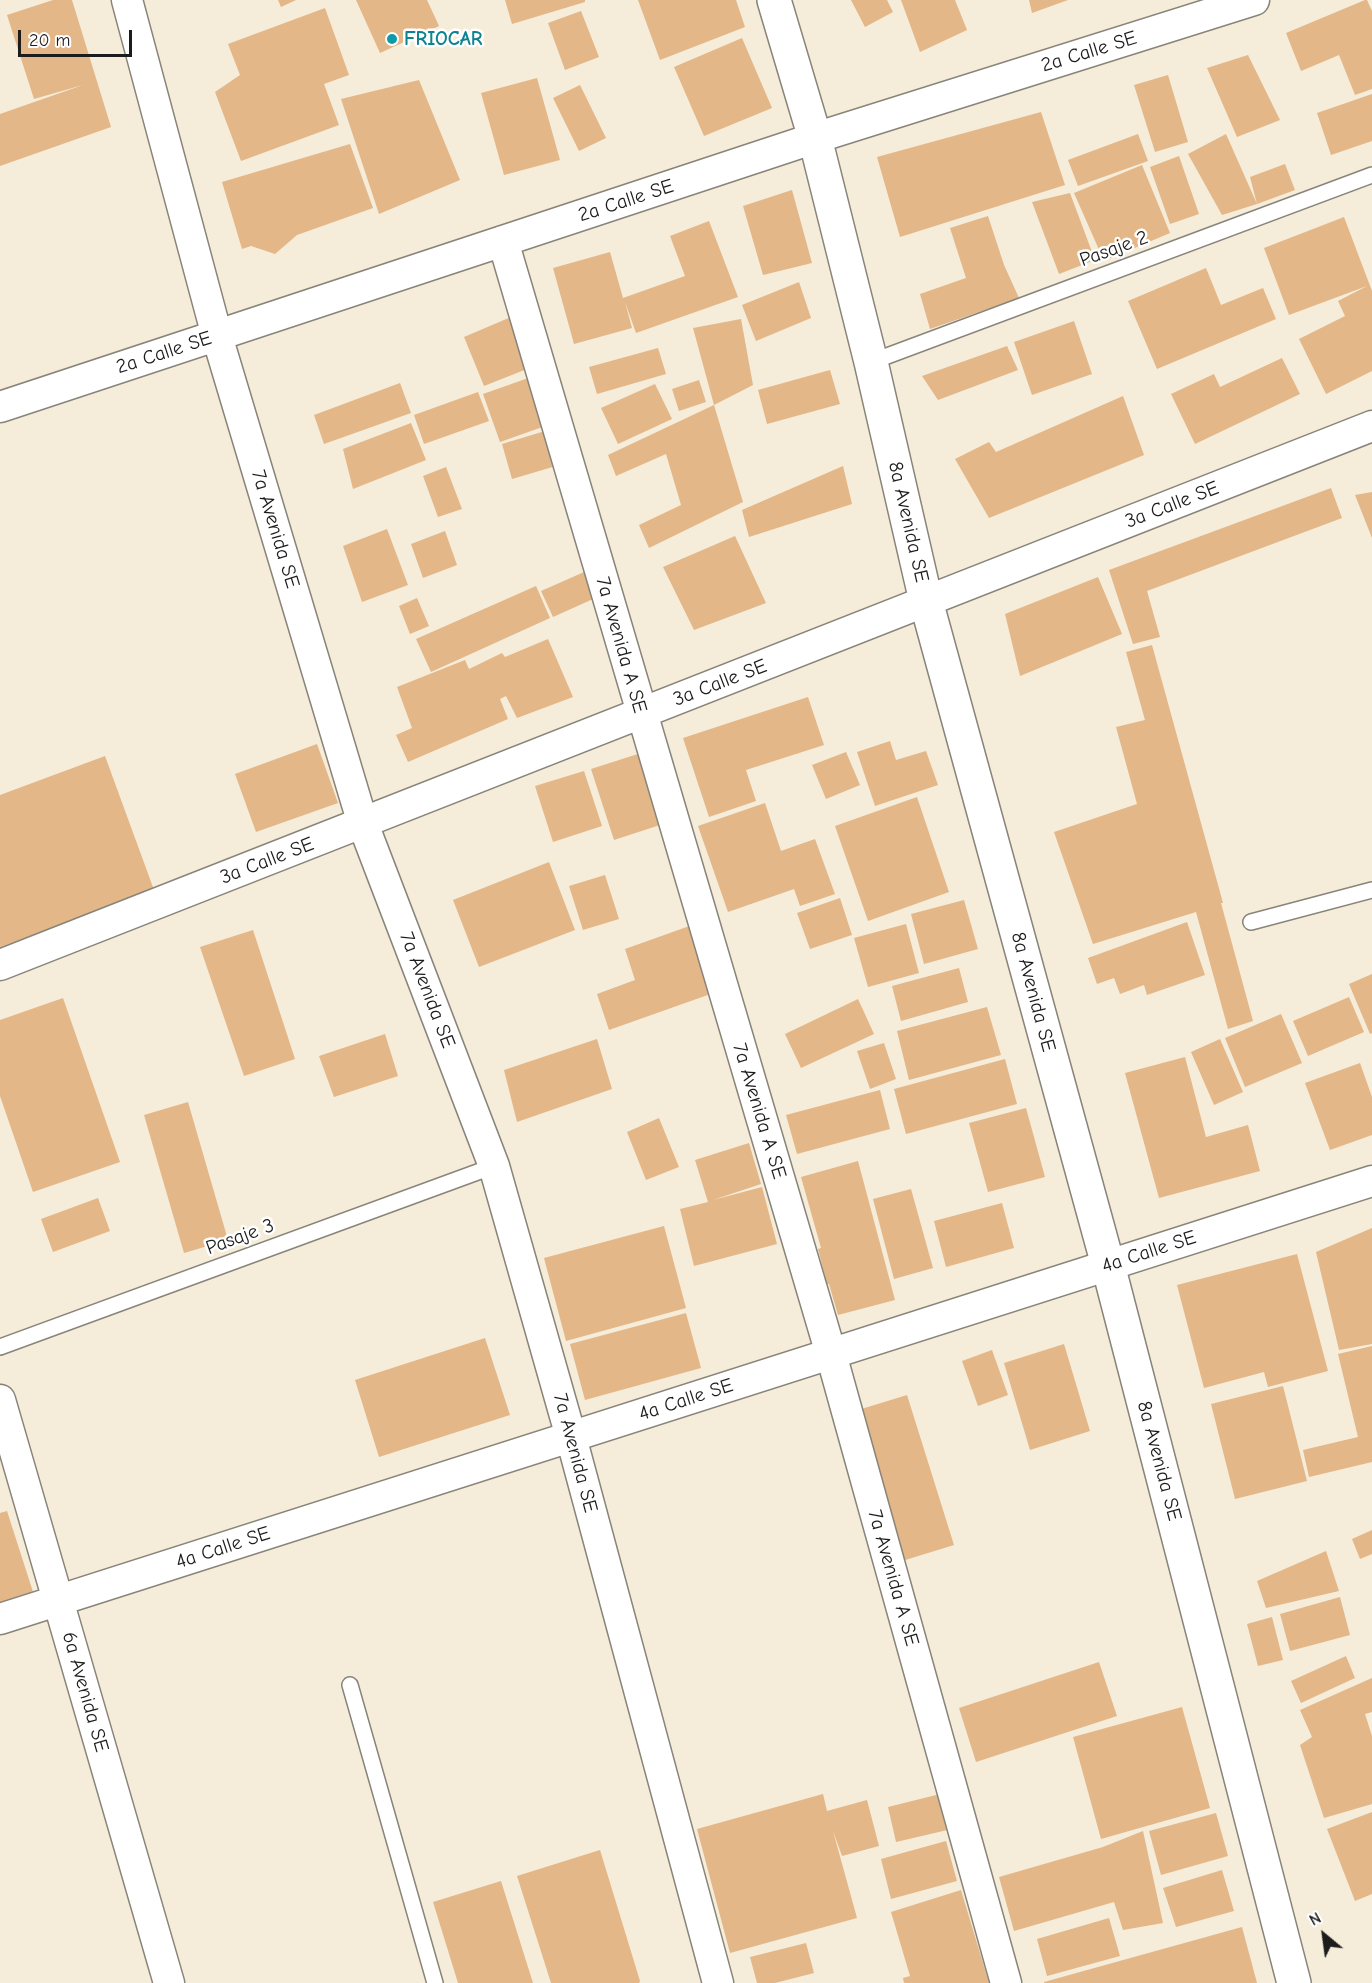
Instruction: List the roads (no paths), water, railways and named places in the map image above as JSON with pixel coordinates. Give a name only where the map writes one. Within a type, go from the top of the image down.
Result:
[{"type":"street","name":"7a Avenida SE","points":[[127,0],[217,336],[363,824],[494,1166],[571,1437],[718,1983]]},
{"type":"street","name":"8a Avenida SE","points":[[774,0],[815,138],[871,362],[926,601],[1108,1265],[1294,1983]]},
{"type":"street","name":"2a Calle SE","points":[[0,407],[815,138],[1254,0]]},
{"type":"street","name":"7a Avenida A SE","points":[[503,241],[831,1354],[1006,1983]]},
{"type":"street","name":"3a Calle SE","points":[[0,965],[1372,426]]},
{"type":"street","name":"4a Calle SE","points":[[0,1619],[1372,1181]]},
{"type":"street","name":"6a Avenida SE","points":[[0,1400],[169,1983]]},
{"type":"lane","name":"Pasaje 2","points":[[871,362],[1372,175]]},
{"type":"lane","points":[[1251,922],[1372,890]]},
{"type":"lane","name":"Pasaje 3","points":[[0,1347],[494,1166]]},
{"type":"lane","points":[[350,1685],[435,1983]]},
{"type":"place","name":"FRIOCAR","points":[[392,39]]}]
